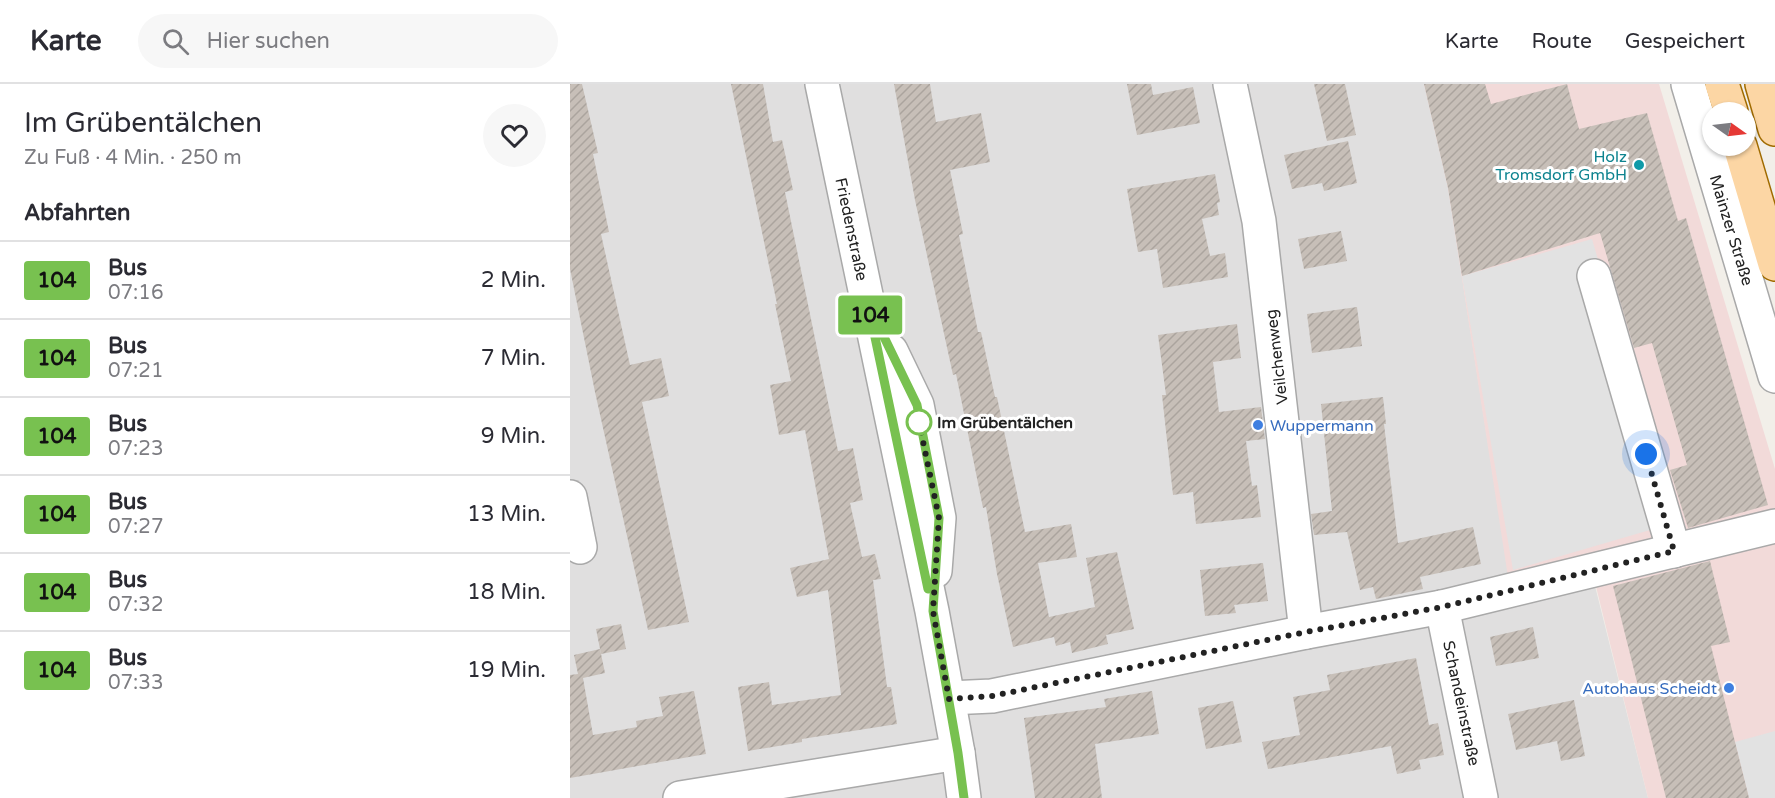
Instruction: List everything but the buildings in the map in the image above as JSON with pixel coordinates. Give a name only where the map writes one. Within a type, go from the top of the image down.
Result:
[{"type":"main road","points":[[1722,84],[1728,102]]},
{"type":"main road","points":[[1762,84],[1775,129]]},
{"type":"main road","name":"Mainzer Straße","points":[[1743,156],[1775,264]]},
{"type":"street","name":"Friedenstraße","points":[[822,84],[933,611],[964,798]]},
{"type":"street","name":"Veilchenweg","points":[[1230,84],[1259,221],[1306,632]]},
{"type":"street","name":"Mainzer Straße","points":[[1688,84],[1775,376]]},
{"type":"street","points":[[1594,276],[1674,551]]},
{"type":"street","points":[[570,497],[580,547]]},
{"type":"street","points":[[949,699],[992,696],[1306,632],[1442,607],[1775,526]]},
{"type":"street","name":"Schandeinstraße","points":[[1442,607],[1481,798]]},
{"type":"street","points":[[680,798],[748,793],[958,753]]},
{"type":"shaded area","points":[[570,84],[1424,84],[1448,188],[1509,577],[1587,554],[1648,798],[570,798]]},
{"type":"shaded area","points":[[1424,84],[1659,84],[1775,469],[1775,798],[1648,798],[1588,554],[1508,577],[1448,188]]},
{"type":"shaded area","points":[[1592,239],[1674,523],[1513,570],[1462,276]]},
{"type":"shaded area","points":[[1775,731],[1775,798],[1749,798],[1735,742]]},
{"type":"bus line","name":"104","points":[[928,589],[868,304],[917,405],[939,518],[933,611],[964,798]]},
{"type":"place","name":"Holz Tromsdorf GmbH","points":[[1639,165]]},
{"type":"place","name":"Im Grübentälchen","points":[[919,422]]},
{"type":"place","name":"Wuppermann","points":[[1258,425]]},
{"type":"place","name":"Autohaus Scheidt","points":[[1729,688]]},
{"type":"route","points":[[919,422],[939,518],[933,611],[949,699],[992,696],[1306,632],[1442,607],[1674,551],[1646,454]]}]
